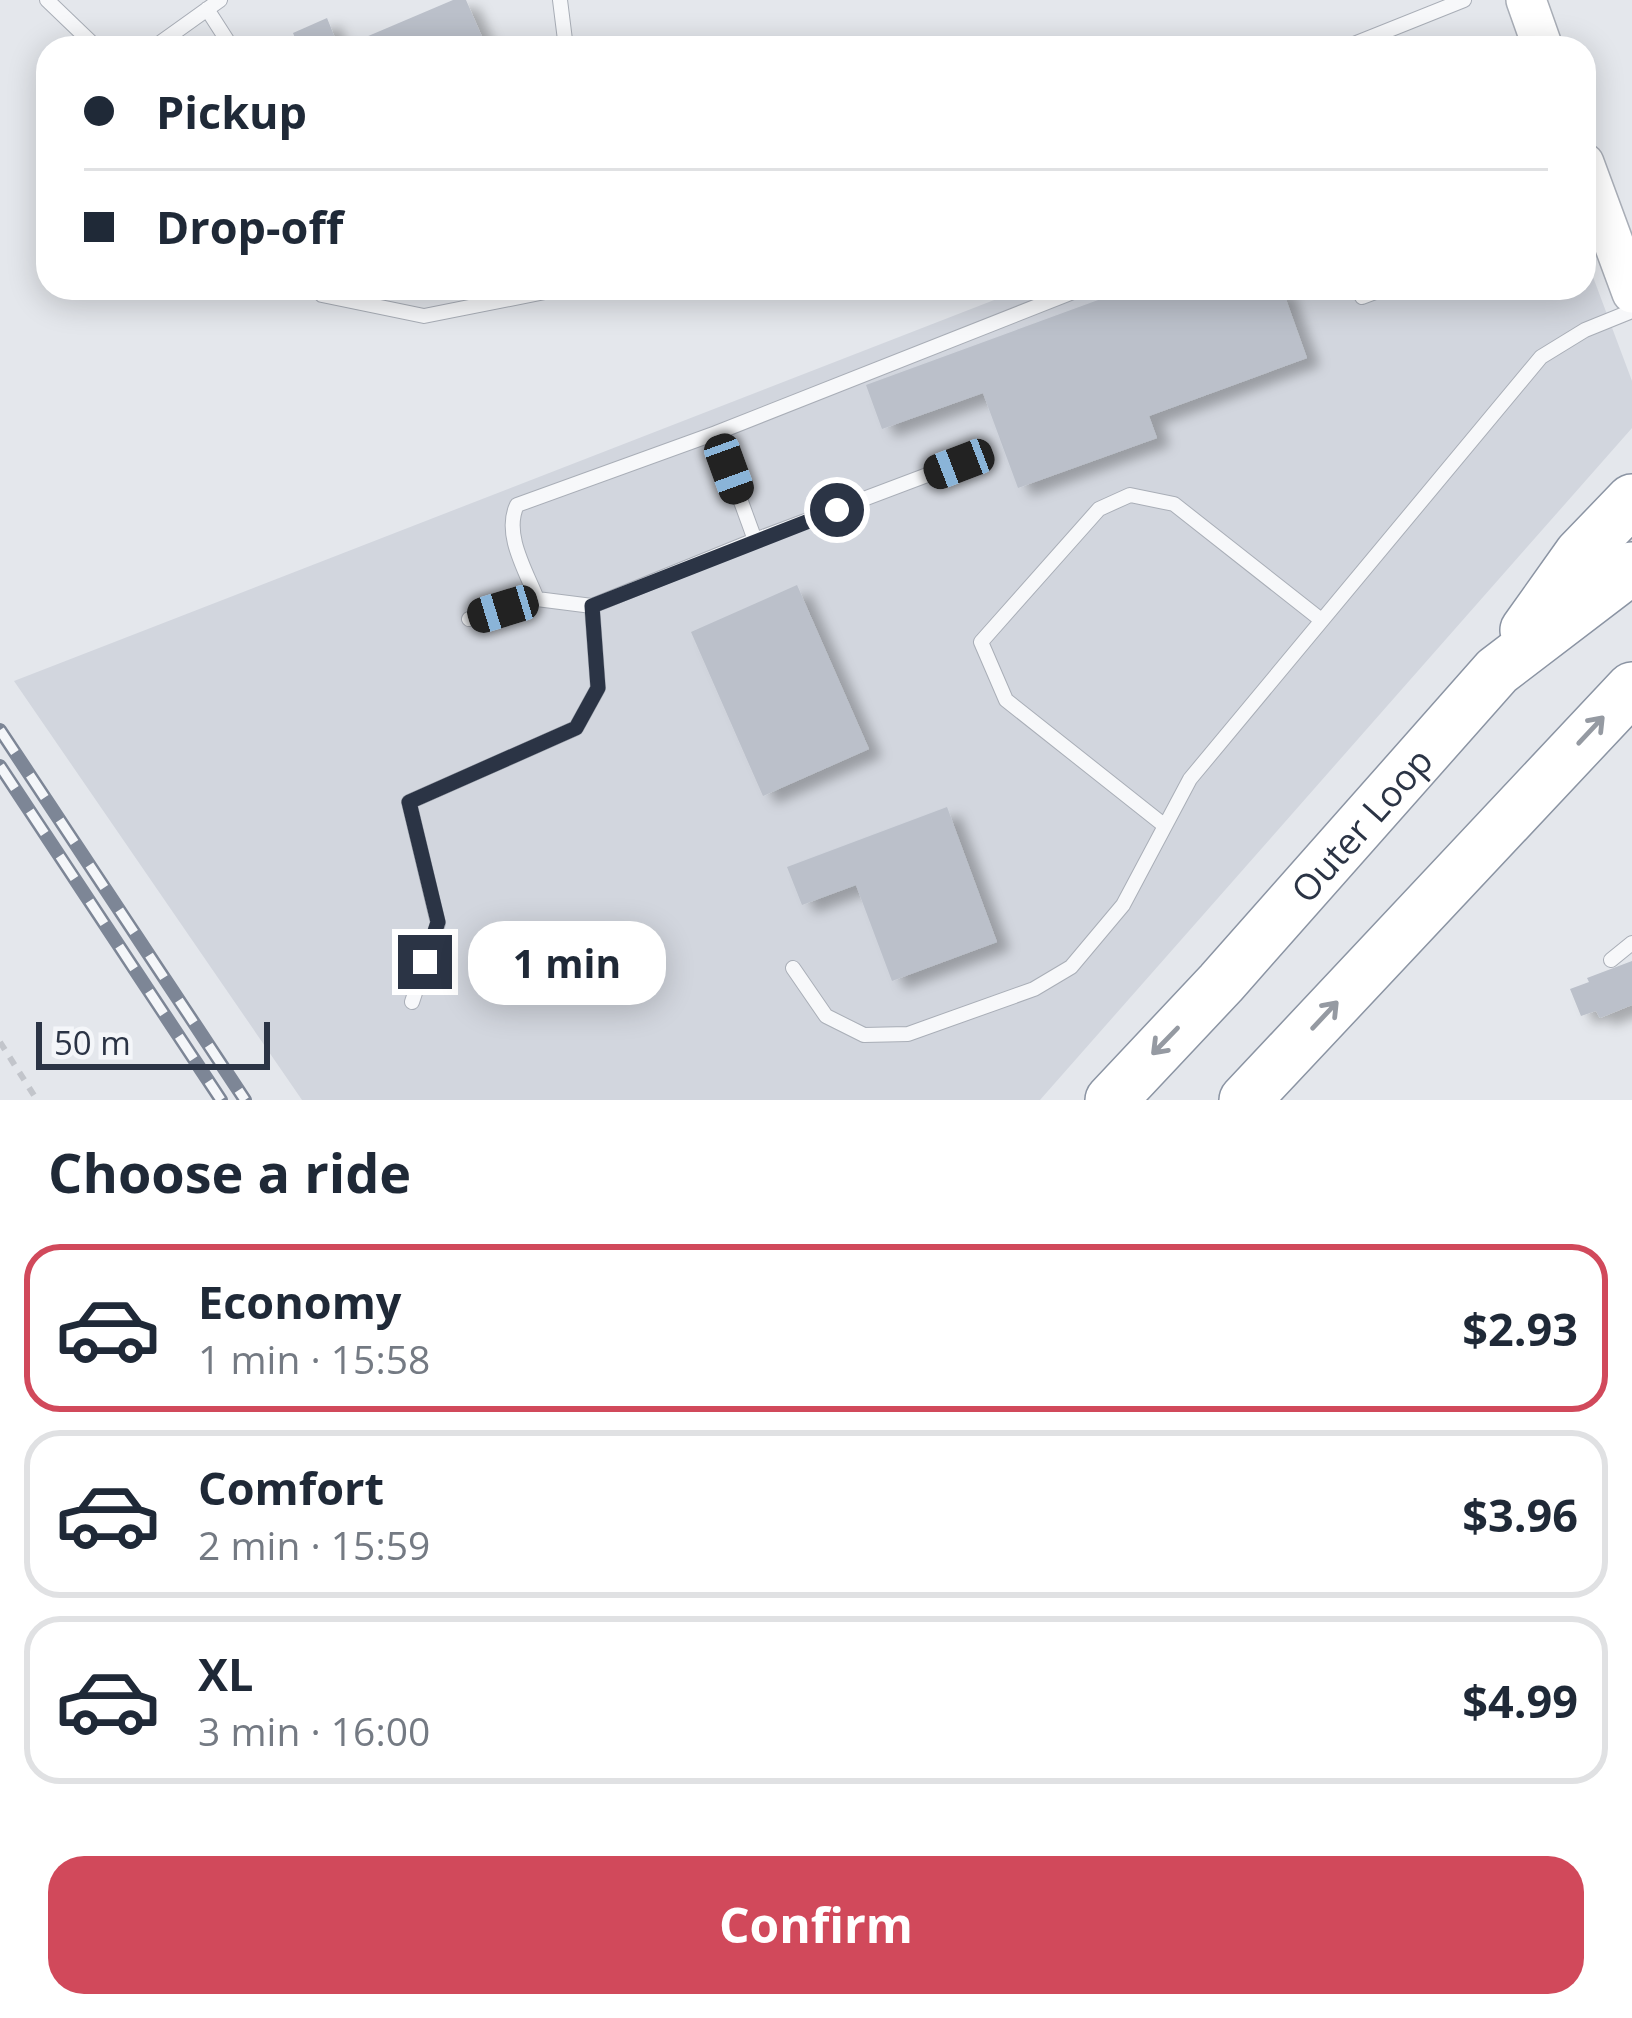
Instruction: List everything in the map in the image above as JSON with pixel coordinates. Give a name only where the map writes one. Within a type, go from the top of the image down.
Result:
[{"type":"highway","points":[[1497,671],[1580,554],[1632,500]]},
{"type":"highway","name":"Outer Loop","points":[[1111,1100],[1497,671],[1632,568]]},
{"type":"highway","points":[[1245,1100],[1632,688]]},
{"type":"main road","points":[[1526,0],[1540,36]]},
{"type":"main road","points":[[1596,197],[1632,292]]},
{"type":"lane","points":[[47,0],[85,36]]},
{"type":"lane","points":[[560,0],[564,36]]},
{"type":"lane","points":[[1374,36],[1464,0]]},
{"type":"lane","points":[[170,36],[214,5],[227,36]]},
{"type":"lane","points":[[346,300],[424,316],[505,300]]},
{"type":"lane","points":[[537,599],[514,540],[511,517],[517,505],[716,433],[1053,300]]},
{"type":"lane","points":[[793,968],[826,1016],[864,1035],[908,1034],[1034,989],[1071,967],[1123,905],[1190,779],[1541,357],[1585,330],[1632,311]]},
{"type":"lane","points":[[716,433],[755,541]]},
{"type":"lane","points":[[469,620],[537,599],[592,606],[959,464]]},
{"type":"lane","points":[[1165,826],[1006,700],[981,642],[1099,509],[1130,495],[1174,504],[1319,619]]},
{"type":"lane","points":[[412,1002],[438,922],[409,802],[576,728],[598,688],[592,606]]},
{"type":"lane","points":[[1611,959],[1632,943]]},
{"type":"path","points":[[0,1042],[37,1100]]},
{"type":"shaded area","points":[[1596,285],[1632,381],[1632,428],[1040,1100],[302,1100],[14,681],[994,300],[1596,300]]},
{"type":"building","points":[[453,0],[466,0],[482,36],[368,36]]},
{"type":"building","points":[[327,18],[334,36],[294,36]]},
{"type":"building","points":[[1098,300],[1286,300],[1307,358],[1149,416],[1157,438],[1018,488],[983,393],[882,429],[866,385]]},
{"type":"building","points":[[797,585],[869,749],[763,796],[691,632]]},
{"type":"building","points":[[947,807],[997,942],[892,981],[856,885],[802,905],[787,867]]},
{"type":"building","points":[[1632,961],[1632,1005],[1600,1018],[1596,1011],[1581,1016],[1570,989]]},
{"type":"railway","points":[[0,730],[245,1100]]},
{"type":"railway","points":[[0,766],[221,1100]]},
{"type":"route","points":[[425,962],[438,922],[409,802],[576,728],[598,688],[592,606],[837,510]]}]
